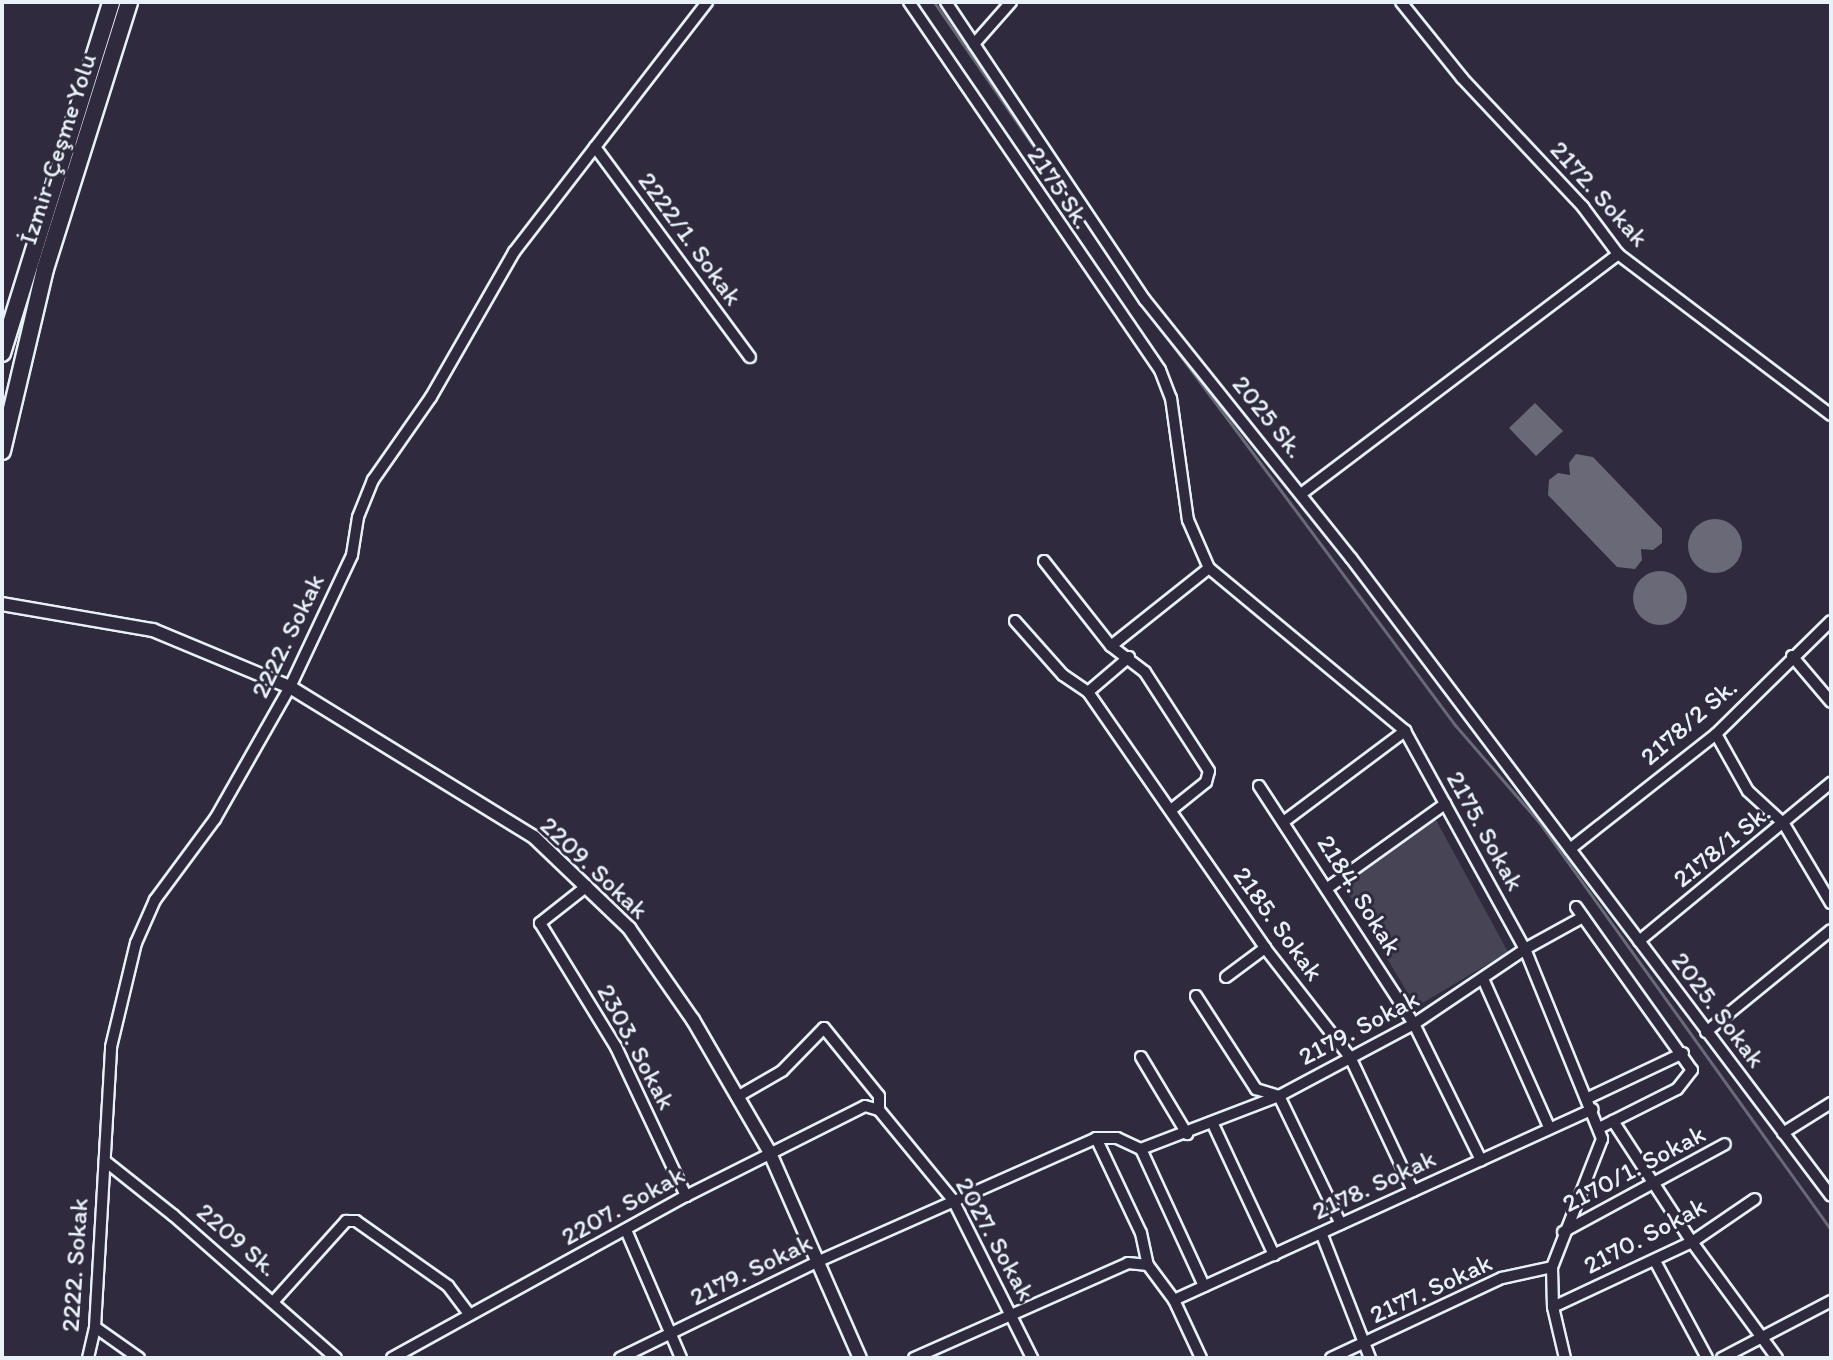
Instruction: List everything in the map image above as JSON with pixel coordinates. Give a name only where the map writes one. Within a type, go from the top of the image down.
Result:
[{"type":"highway","name":"İzmir-Çeşme Yolu","points":[[2,353],[111,2]]},
{"type":"highway","name":"İzmir-Çeşme Yolu","points":[[2,451],[45,269],[129,2]]},
{"type":"street","name":"2222. Sokak","points":[[88,1358],[95,1327],[111,1047],[136,943],[155,900],[215,819],[290,687],[352,555],[358,517],[373,480],[431,397],[514,252],[707,2]]},
{"type":"street","name":"2175 Sk.","points":[[909,2],[1160,370],[1171,398]]},
{"type":"street","name":"2025 Sk.","points":[[946,2],[1145,300],[1301,494],[1570,849]]},
{"type":"street","points":[[974,44],[1011,2]]},
{"type":"street","name":"2172. Sokak","points":[[1401,2],[1462,78],[1556,175],[1618,254],[1831,415]]},
{"type":"street","name":"2222/1. Sokak","points":[[595,147],[750,357]]},
{"type":"street","points":[[1301,494],[1618,254]]},
{"type":"street","name":"2175. Sokak","points":[[1171,398],[1188,520],[1209,568],[1405,731],[1525,949],[1593,1109],[1602,1139],[1563,1232],[1552,1267],[1553,1307],[1565,1358]]},
{"type":"street","points":[[1044,561],[1111,646],[1145,672],[1209,771],[1206,782],[1171,810]]},
{"type":"street","points":[[1111,646],[1209,568]]},
{"type":"street","name":"2209. Sokak","points":[[2,604],[153,630],[290,687],[534,837],[587,886],[648,952],[769,1151],[860,1358]]},
{"type":"street","name":"2185. Sokak","points":[[1015,621],[1063,675],[1088,692],[1265,948],[1350,1057],[1413,1191]]},
{"type":"street","name":"2178/2 Sk.","points":[[1570,849],[1716,734],[1831,621]]},
{"type":"street","points":[[1792,656],[1831,702]]},
{"type":"street","points":[[1088,692],[1129,657]]},
{"type":"street","points":[[1286,820],[1405,731]]},
{"type":"street","points":[[1716,734],[1748,791],[1784,824],[1831,903]]},
{"type":"street","name":"2178/1 Sk.","points":[[1639,941],[1831,783]]},
{"type":"street","name":"2184. Sokak","points":[[1259,786],[1286,820],[1414,1024],[1481,1160]]},
{"type":"street","points":[[1329,887],[1445,804]]},
{"type":"street","name":"2025. Sokak","points":[[1570,849],[1831,1196]]},
{"type":"street","name":"2303. Sokak","points":[[587,886],[540,923],[616,1047],[686,1196]]},
{"type":"street","points":[[1576,907],[1683,1053],[1692,1070],[1689,1080],[1599,1128]]},
{"type":"street","name":"2179. Sokak","points":[[1141,1149],[1187,1134],[1279,1096],[1414,1024],[1484,981],[1525,949],[1583,917]]},
{"type":"street","points":[[1706,1032],[1831,930]]},
{"type":"street","points":[[1226,977],[1265,948]]},
{"type":"street","points":[[1484,981],[1549,1127]]},
{"type":"street","points":[[1196,996],[1256,1089],[1279,1096],[1341,1224]]},
{"type":"street","name":"2027. Sokak","points":[[737,1097],[782,1071],[824,1028],[879,1096],[879,1110],[953,1200],[1032,1358]]},
{"type":"street","points":[[1588,1098],[1683,1053]]},
{"type":"street","points":[[1141,1057],[1187,1134]]},
{"type":"street","points":[[1783,1133],[1831,1103]]},
{"type":"street","name":"2207. Sokak","points":[[392,1358],[769,1151],[857,1108],[879,1110]]},
{"type":"street","name":"2178. Sokak","points":[[1174,1300],[1593,1109]]},
{"type":"street","points":[[1613,1121],[1692,1242],[1766,1338],[1777,1358]]},
{"type":"street","points":[[1212,1122],[1274,1255]]},
{"type":"street","points":[[1201,1358],[1174,1300],[1148,1265],[1141,1233],[1096,1138],[1117,1138],[1141,1149],[1204,1286]]},
{"type":"street","name":"2179. Sokak","points":[[620,1358],[819,1261],[1096,1138]]},
{"type":"street","name":"2170/1. Sokak","points":[[1563,1232],[1725,1144]]},
{"type":"street","name":"2209 Sk.","points":[[105,1161],[274,1301],[336,1358]]},
{"type":"street","name":"2170. Sokak","points":[[1553,1307],[1692,1242],[1755,1199]]},
{"type":"street","points":[[274,1301],[346,1221],[356,1221],[448,1286],[469,1314]]},
{"type":"street","points":[[626,1230],[681,1358]]},
{"type":"street","points":[[1322,1235],[1370,1358]]},
{"type":"street","points":[[1655,1261],[1707,1358]]},
{"type":"street","points":[[914,1358],[1128,1263],[1148,1265]]},
{"type":"street","name":"2177. Sokak","points":[[1331,1358],[1502,1278],[1552,1267]]},
{"type":"street","points":[[1722,1358],[1766,1338],[1831,1301]]},
{"type":"street","points":[[95,1327],[139,1358]]},
{"type":"shaded area","points":[[1435,818],[1508,952],[1416,1007],[1341,881]]},
{"type":"water","points":[[1535,403],[1563,431],[1536,456],[1509,428]]},
{"type":"water","points":[[1576,454],[1593,457],[1662,529],[1662,543],[1653,550],[1641,549],[1642,560],[1635,569],[1617,567],[1548,495],[1549,480],[1558,473],[1570,475],[1569,463]]},
{"type":"water","points":[[1715,519],[1734,527],[1742,546],[1734,565],[1715,573],[1696,565],[1688,546],[1696,527]]},
{"type":"water","points":[[1660,571],[1679,579],[1687,598],[1679,617],[1660,625],[1641,617],[1633,598],[1641,579]]},
{"type":"waterway","points":[[934,2],[1136,295]]},
{"type":"waterway","points":[[1145,308],[1455,725],[1539,822],[1831,1230]]}]
